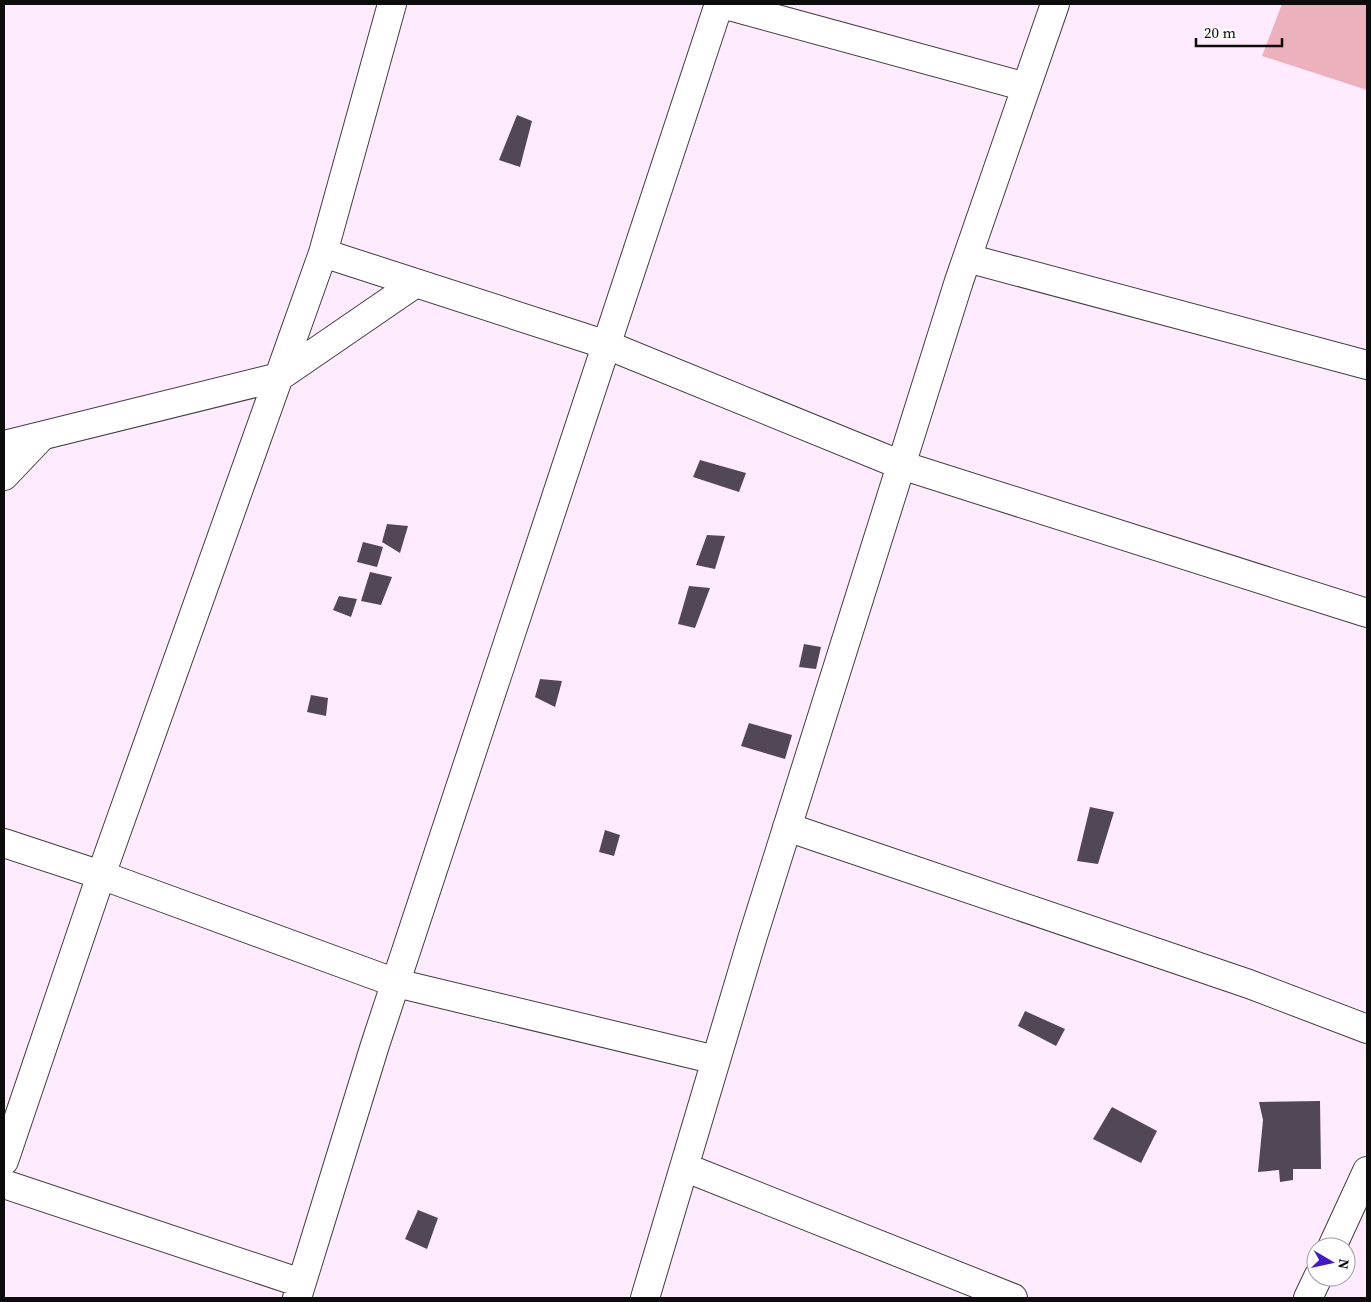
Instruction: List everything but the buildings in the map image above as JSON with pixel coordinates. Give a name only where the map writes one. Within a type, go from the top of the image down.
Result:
[{"type":"street","points":[[4,1161],[101,875],[323,253],[392,4]]},
{"type":"street","points":[[4,1184],[299,1291],[396,983],[721,4],[1026,87]]},
{"type":"street","points":[[645,1298],[787,827],[901,465],[967,258],[1055,4]]},
{"type":"street","points":[[323,253],[607,345],[901,465],[1367,613]]},
{"type":"street","points":[[967,258],[1367,365]]},
{"type":"street","points":[[4,445],[278,377],[416,283]]},
{"type":"street","points":[[4,476],[42,436]]},
{"type":"street","points":[[787,827],[1249,984],[1367,1029]]},
{"type":"street","points":[[4,843],[101,875],[396,983],[716,1060]]},
{"type":"street","points":[[684,1167],[1013,1298]]},
{"type":"street","points":[[1337,1237],[1367,1171]]},
{"type":"shaded area","points":[[1282,4],[1367,4],[1367,90],[1262,56]]}]
